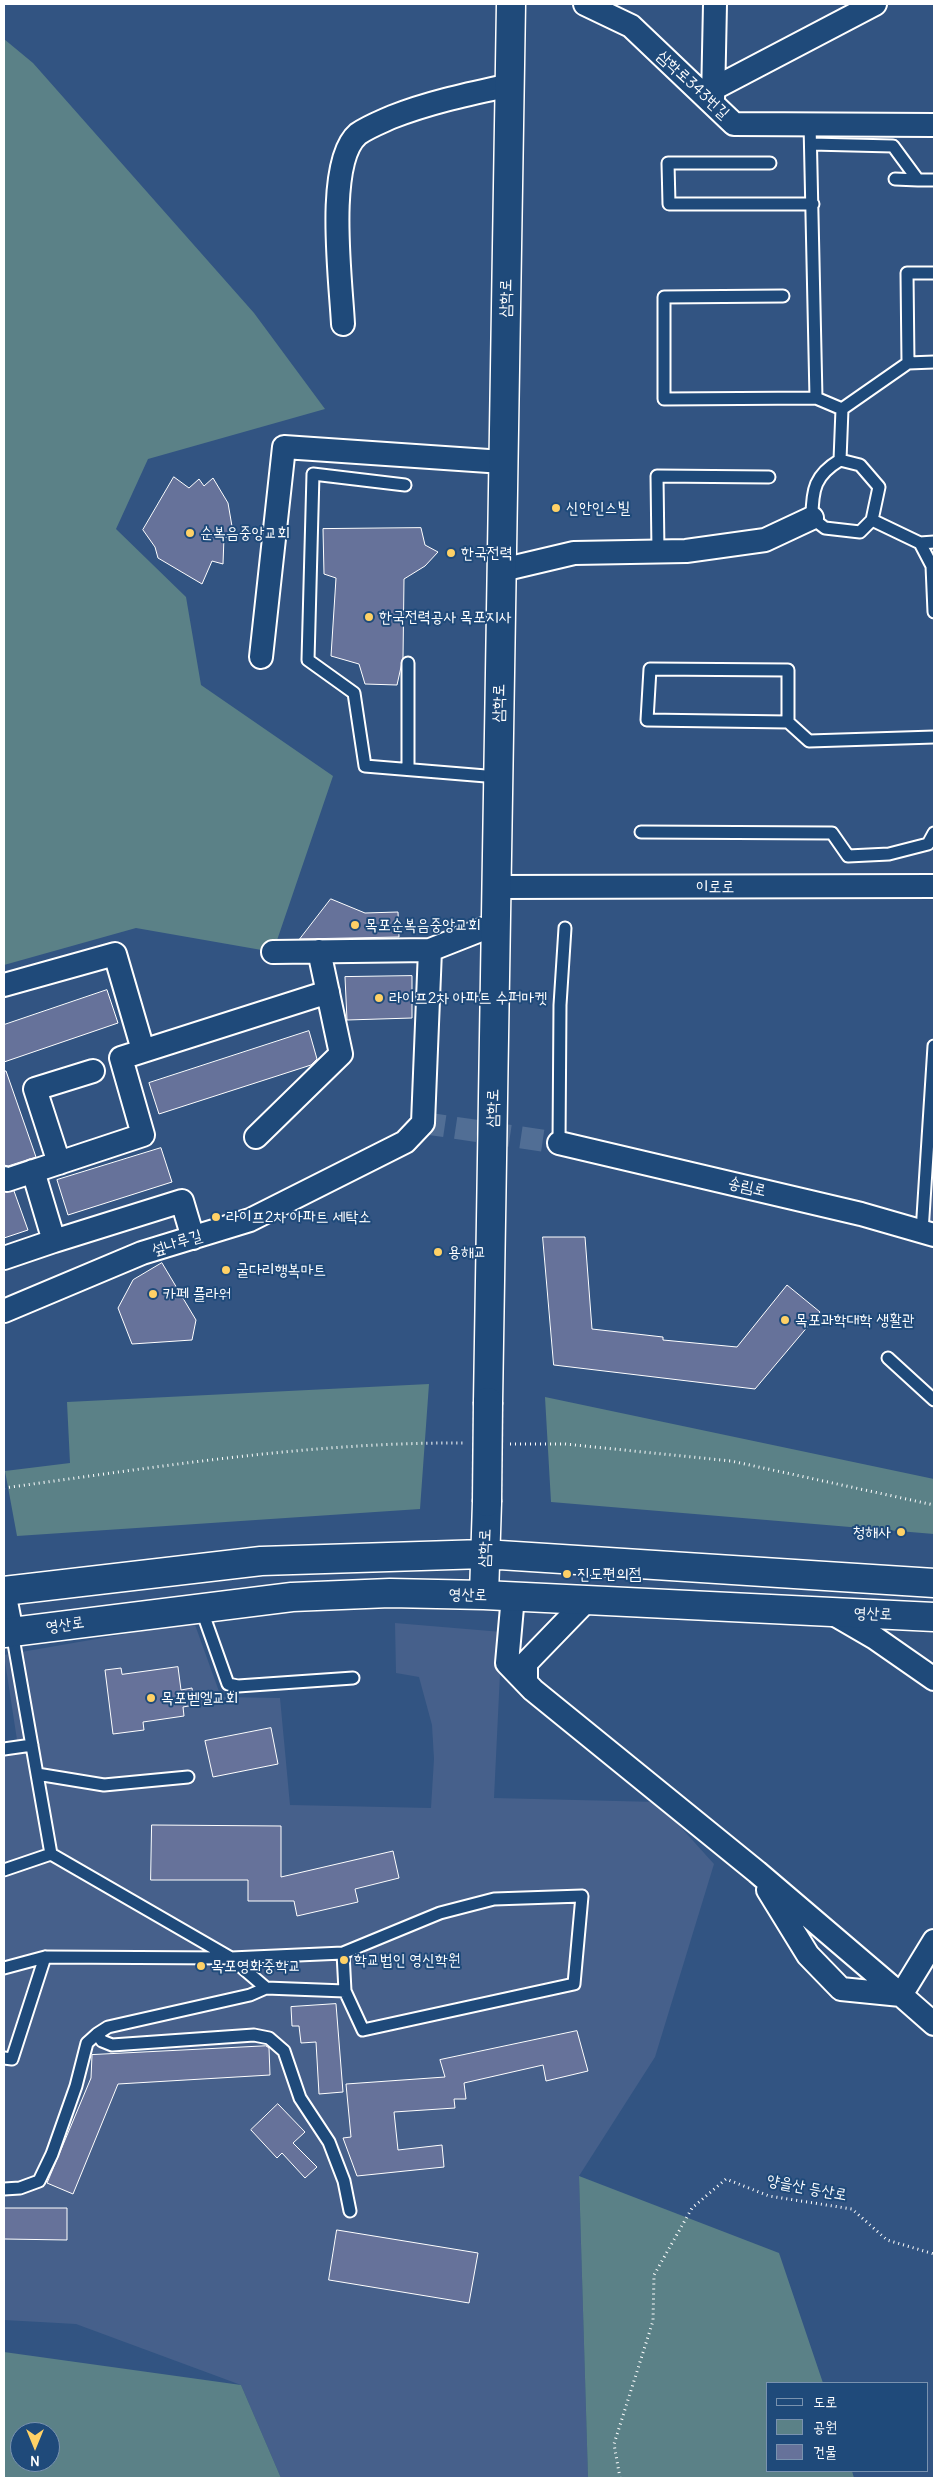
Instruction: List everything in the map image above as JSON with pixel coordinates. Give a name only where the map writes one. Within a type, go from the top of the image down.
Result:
[{"type":"street","name":"삼학로","points":[[484,1595],[511,4]]},
{"type":"street","name":"삼학로343번길","points":[[585,4],[632,26],[713,96],[734,124],[811,134],[934,125]]},
{"type":"street","points":[[713,96],[715,4]]},
{"type":"street","points":[[713,96],[875,4]]},
{"type":"street","points":[[343,324],[338,184],[346,151],[357,135],[376,124],[426,103],[510,85]]},
{"type":"street","points":[[261,657],[284,447],[503,462]]},
{"type":"street","points":[[502,570],[574,553],[686,551],[764,540],[812,518]]},
{"type":"street","name":"이로로","points":[[496,887],[934,886]]},
{"type":"street","points":[[273,952],[430,950],[496,924]]},
{"type":"street","name":"섶나루길","points":[[4,1311],[142,1253],[250,1220],[405,1142],[423,1123],[430,950]]},
{"type":"street","points":[[256,1137],[341,1054],[320,951]]},
{"type":"street","points":[[4,985],[115,954],[143,1050]]},
{"type":"street","points":[[4,1178],[7,1180],[143,1135],[120,1058],[328,992]]},
{"type":"street","points":[[59,1162],[35,1089],[93,1071]]},
{"type":"street","name":"송림로","points":[[559,1143],[852,1212],[928,1234]]},
{"type":"street","points":[[33,1171],[54,1241]]},
{"type":"street","points":[[4,1258],[182,1201],[193,1238]]},
{"type":"street","points":[[8,1640],[4,1591],[261,1561],[484,1554],[934,1583]]},
{"type":"street","name":"영산로","points":[[8,1640],[202,1608],[292,1597],[390,1593],[513,1596],[934,1617]]},
{"type":"street","points":[[513,1596],[507,1663],[526,1682],[757,1872],[934,2024]]},
{"type":"street","points":[[526,1682],[526,1662],[587,1600]]},
{"type":"street","points":[[832,1613],[875,1638],[934,1679]]},
{"type":"street","points":[[757,1872],[808,1955],[841,1989],[901,1995]]},
{"type":"street","points":[[901,1995],[934,1941]]},
{"type":"lane","points":[[816,398],[811,134],[893,146],[918,180]]},
{"type":"lane","points":[[770,162],[668,162],[669,204],[813,204]]},
{"type":"lane","points":[[895,179],[934,180]]},
{"type":"lane","points":[[908,363],[907,273],[934,273]]},
{"type":"lane","points":[[783,296],[664,297],[664,399],[816,398],[842,409]]},
{"type":"lane","points":[[842,409],[908,363],[934,362]]},
{"type":"lane","points":[[840,460],[842,409]]},
{"type":"lane","points":[[840,460],[860,465],[879,487],[872,520],[860,532],[825,528],[812,518],[812,504],[817,479],[826,468],[840,460]]},
{"type":"lane","points":[[404,485],[313,474],[308,660],[354,693],[365,766],[498,777]]},
{"type":"lane","points":[[658,552],[657,476],[769,477]]},
{"type":"lane","points":[[872,520],[920,543],[934,542]]},
{"type":"lane","points":[[920,543],[932,566],[934,612]]},
{"type":"lane","points":[[408,663],[408,769]]},
{"type":"lane","points":[[788,722],[788,670],[650,669],[647,720],[788,722],[809,741],[934,737]]},
{"type":"lane","points":[[641,832],[832,833],[848,856],[888,854],[928,844],[934,833]]},
{"type":"lane","points":[[559,1143],[560,1015],[564,928]]},
{"type":"lane","points":[[928,1234],[934,1046]]},
{"type":"lane","points":[[888,1358],[934,1400]]},
{"type":"lane","points":[[202,1608],[228,1684],[238,1686],[353,1678]]},
{"type":"lane","points":[[8,1640],[32,1745],[51,1854]]},
{"type":"lane","points":[[4,1749],[32,1745]]},
{"type":"lane","points":[[37,1774],[104,1785],[188,1777]]},
{"type":"lane","points":[[4,1870],[51,1854],[231,1958],[266,1988]]},
{"type":"lane","points":[[4,1968],[45,1957],[231,1958],[342,1953],[440,1913],[494,1899],[582,1896],[574,1984],[363,2030],[345,1991],[342,1953]]},
{"type":"lane","points":[[4,2058],[12,2059],[45,1957]]},
{"type":"lane","points":[[4,2189],[20,2188],[39,2180],[52,2154],[73,2094],[86,2044],[97,2034],[108,2028],[250,1994],[266,1988],[345,1991]]},
{"type":"lane","points":[[97,2034],[102,2042],[112,2046],[254,2036],[269,2038],[284,2051],[300,2098],[329,2142],[344,2180],[350,2212]]},
{"type":"path","name":"양을산 등산로","points":[[620,2478],[614,2444],[653,2321],[654,2275],[692,2208],[726,2179],[770,2196],[852,2210],[887,2240],[934,2254]]},
{"type":"shaded area","points":[[934,1139],[934,1224],[930,1223]]},
{"type":"shaded area","name":"학교법인 영신학원","points":[[194,1622],[221,1697],[280,1698],[290,1805],[431,1808],[434,1759],[432,1725],[419,1677],[396,1673],[395,1623],[502,1632],[494,1798],[658,1802],[714,1864],[655,2057],[579,2176],[588,2478],[281,2478],[241,2385],[76,2324],[4,2320],[4,1754],[19,1753],[4,1655]]},
{"type":"green space","points":[[4,39],[33,63],[254,313],[325,409],[148,459],[116,529],[186,597],[201,685],[333,776],[273,952],[136,928],[4,965]]},
{"type":"green space","points":[[429,1384],[420,1509],[17,1536],[5,1471],[70,1463],[67,1402]]},
{"type":"green space","points":[[545,1397],[934,1479],[934,1534],[551,1502]]},
{"type":"green space","points":[[579,2176],[779,2253],[823,2382],[766,2382],[766,2472],[852,2472],[854,2478],[588,2478]]},
{"type":"green space","points":[[4,2352],[241,2385],[281,2478],[4,2478]]},
{"type":"building","name":"순복음중앙교회","points":[[174,477],[189,488],[199,479],[204,486],[213,478],[228,503],[234,538],[224,537],[223,564],[212,561],[202,584],[158,558],[155,547],[143,530]]},
{"type":"building","name":"한국전력공사 목포지사","points":[[421,528],[425,545],[438,552],[425,566],[404,579],[403,658],[397,685],[365,684],[359,664],[331,656],[336,578],[324,574],[323,529]]},
{"type":"building","name":"목포순복음중앙교회","points":[[331,899],[365,913],[398,912],[399,937],[300,939]]},
{"type":"building","name":"라이프2차 아파트 수퍼마켓","points":[[412,976],[412,1018],[347,1020],[345,977]]},
{"type":"building","points":[[107,990],[118,1023],[4,1062],[4,1025]]},
{"type":"building","points":[[309,1031],[317,1059],[311,1065],[159,1114],[149,1083]]},
{"type":"building","points":[[4,1071],[6,1071],[36,1157],[8,1166],[4,1165]]},
{"type":"building","points":[[161,1148],[172,1182],[68,1215],[57,1180]]},
{"type":"building","points":[[14,1191],[28,1230],[4,1238],[4,1192]]},
{"type":"building","name":"목포과학대학 생활관","points":[[543,1237],[585,1237],[592,1329],[663,1337],[663,1340],[737,1347],[787,1285],[820,1312],[755,1389],[554,1365]]},
{"type":"building","name":"카페 플라워","points":[[162,1263],[196,1320],[192,1340],[132,1344],[118,1308],[133,1280]]},
{"type":"building","name":"목포벧엘교회","points":[[178,1667],[181,1690],[192,1688],[194,1705],[183,1707],[184,1716],[143,1722],[144,1730],[113,1734],[105,1670],[121,1668],[122,1674]]},
{"type":"building","points":[[271,1728],[278,1764],[213,1777],[205,1741]]},
{"type":"building","points":[[152,1825],[281,1826],[281,1877],[393,1851],[399,1878],[355,1889],[358,1902],[297,1916],[294,1901],[248,1901],[248,1880],[151,1880]]},
{"type":"building","points":[[336,2004],[343,2092],[319,2094],[316,2042],[301,2043],[299,2026],[292,2026],[291,2007]]},
{"type":"building","points":[[577,2031],[588,2071],[546,2081],[543,2065],[464,2083],[466,2099],[454,2099],[455,2108],[394,2112],[398,2150],[442,2145],[444,2167],[357,2176],[343,2138],[351,2137],[346,2084],[445,2077],[440,2060]]},
{"type":"building","points":[[266,2046],[269,2048],[270,2075],[118,2084],[73,2194],[47,2183],[91,2078],[92,2055]]},
{"type":"building","points":[[278,2104],[305,2132],[293,2143],[317,2167],[305,2178],[282,2153],[277,2158],[251,2130]]},
{"type":"building","points":[[4,2208],[67,2208],[67,2240],[4,2239]]},
{"type":"building","points":[[337,2230],[478,2253],[469,2303],[329,2280]]},
{"type":"tunnel","points":[[423,1123],[559,1143]]},
{"type":"place","name":"신안인스빌","points":[[556,508]]},
{"type":"place","name":"순복음중앙교회","points":[[190,533]]},
{"type":"place","name":"한국전력","points":[[451,553]]},
{"type":"place","name":"한국전력공사 목포지사","points":[[369,617]]},
{"type":"place","name":"목포순복음중앙교회","points":[[355,925]]},
{"type":"place","name":"라이프2차 아파트 수퍼마켓","points":[[379,998]]},
{"type":"place","name":"라이프2차 아파트 세탁소","points":[[216,1217]]},
{"type":"place","name":"용해교","points":[[438,1252]]},
{"type":"place","name":"굴다리행복마트","points":[[226,1270]]},
{"type":"place","name":"카페 플라워","points":[[153,1294]]},
{"type":"place","name":"목포과학대학 생활관","points":[[785,1320]]},
{"type":"place","name":"청해사","points":[[901,1532]]},
{"type":"place","name":"진도편의점","points":[[567,1574]]},
{"type":"place","name":"목포벧엘교회","points":[[151,1698]]},
{"type":"place","name":"학교법인 영신학원","points":[[344,1960]]},
{"type":"place","name":"목포영화중학교","points":[[201,1966]]}]
